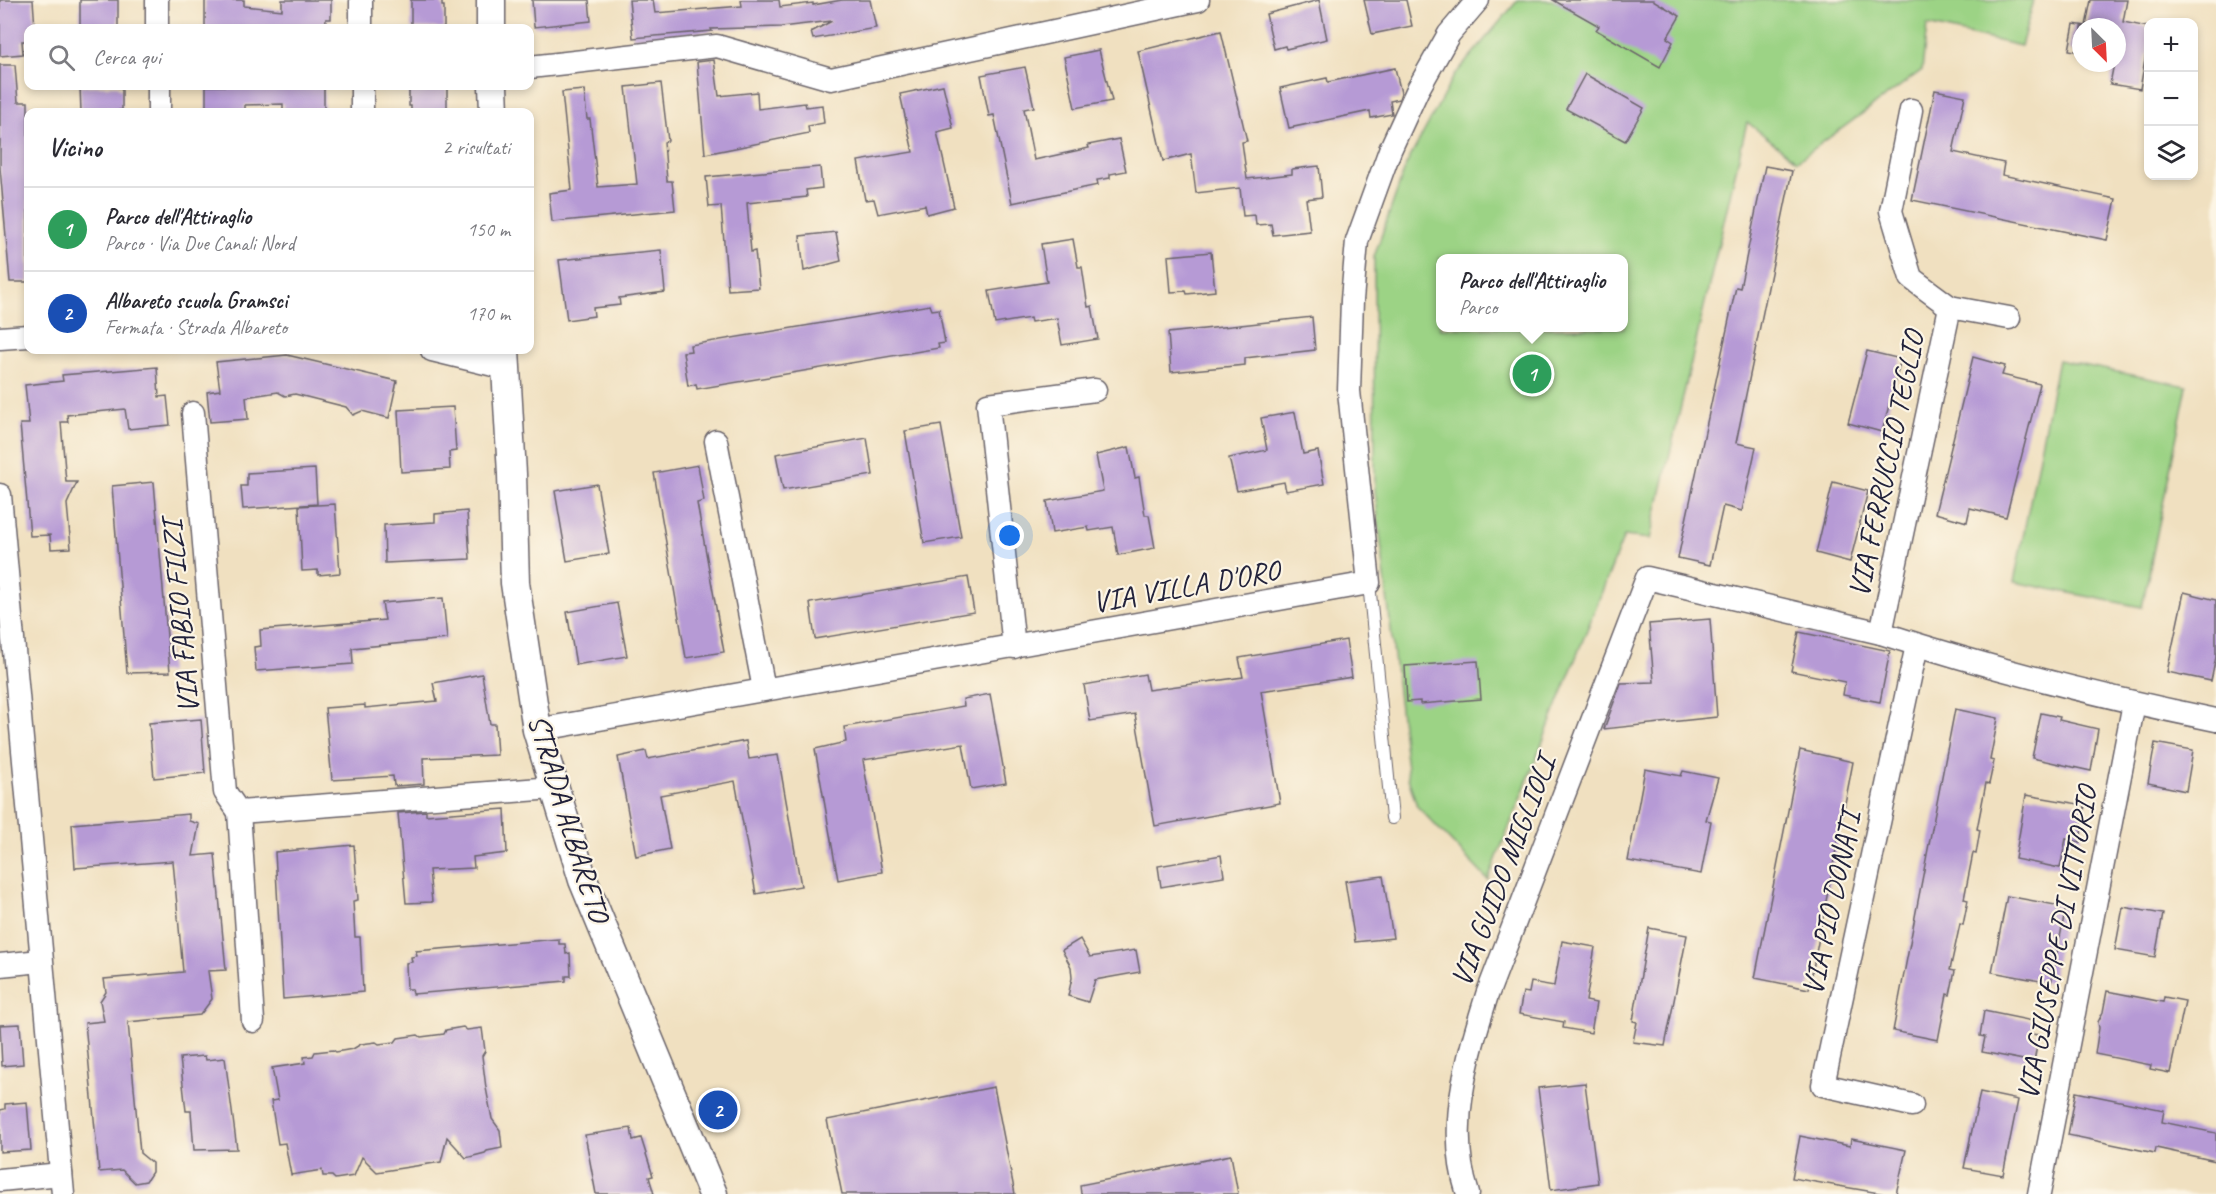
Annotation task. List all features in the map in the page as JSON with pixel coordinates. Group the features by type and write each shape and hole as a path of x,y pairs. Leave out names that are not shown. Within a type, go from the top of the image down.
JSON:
{"street":[{"path":"157,0 157,24"},
{"path":"361,0 361,24"},
{"path":"491,0 491,24"},
{"path":"534,67 717,46 831,79 1198,0"},
{"path":"1370,583 1349,391 1352,300 1357,241 1390,150 1418,89 1449,34 1478,0"},
{"path":"159,90 159,108"},
{"path":"362,90 362,108"},
{"path":"493,90 494,108"},
{"name":"VIA FERRUCCIO TEGLIO","path":"1911,110 1891,211 1911,278 1950,307 2009,318"},
{"name":"VIA FERRUCCIO TEGLIO","path":"1881,633 1950,307"},
{"path":"0,338 24,336"},
{"path":"464,354 505,359"},
{"name":"STRADA ALBARETO","path":"505,359 512,474 515,583 537,730 553,788 583,879 713,1194"},
{"path":"1014,647 988,404 1095,390"},
{"name":"VIA FABIO FILZI","path":"193,413 225,792 239,813 253,1021"},
{"path":"716,441 764,689"},
{"path":"0,495 11,736 41,961 62,1184 0,1180"},
{"name":"VIA GUIDO MIGLIOLI","path":"1468,1194 1461,1161 1459,1126 1460,1097 1467,1059 1487,995 1647,578 1881,633"},
{"name":"VIA VILLA D'ORO","path":"537,730 1370,583"},
{"path":"1881,633 1917,645 2134,703 2216,720"},
{"name":"VIA PIO DONATI","path":"1912,1105 1823,1085 1917,645"},
{"name":"VIA GIUSEPPE DI VITTORIO","path":"2039,1194 2134,703"},
{"path":"239,813 553,788"},
{"path":"0,965 41,961"}],"lane":[{"path":"1370,583 1392,818"}],"green space":[{"path":"1518,0 2034,0 2021,46 1927,25 1922,70 1797,161 1747,122 1650,539 1624,536 1488,880 1417,806 1408,778 1375,491 1374,257 1406,165 1454,76"},
{"path":"2058,360 2187,386 2142,607 2014,582"}],"building":[{"path":"0,0 33,0 35,24 24,24 23,54 0,56"},
{"path":"80,0 118,0 118,24 80,24"},
{"path":"205,0 244,0 244,6 282,10 282,0 331,0 331,19 326,19 325,24 205,24"},
{"path":"411,0 442,0 444,24 411,24"},
{"path":"532,0 589,0 591,21 534,27"},
{"path":"629,0 653,0 655,13 742,6 741,0 779,0 780,7 842,0 870,0 876,28 813,39 811,32 832,21 781,27 711,29 712,31 633,38"},
{"path":"1319,0 1327,39 1286,49 1285,46 1274,49 1266,14"},
{"path":"1364,0 1406,0 1412,26 1372,34"},
{"path":"1553,0 1653,0 1680,16 1667,38 1673,42 1660,67 1596,30 1599,26"},
{"path":"2091,0 2127,0 2124,18 2088,18"},
{"path":"2126,23 2144,26 2144,66 2140,89 2110,84 2112,72 2126,72"},
{"path":"1221,31 1247,141 1242,142 1247,179 1292,174 1292,169 1319,166 1322,197 1306,199 1310,231 1273,235 1271,224 1256,225 1255,215 1243,216 1240,188 1196,193 1191,154 1163,161 1138,51"},
{"path":"2072,34 2072,50 2069,50"},
{"path":"1099,50 1112,101 1075,108 1064,57"},
{"path":"714,60 719,96 757,92 758,109 805,103 806,107 822,105 824,123 808,126 809,133 705,154 697,62"},
{"path":"0,65 15,65 18,102 28,102 28,108 24,108 24,282 10,282 0,168"},
{"path":"1025,67 1034,107 1024,109 1034,160 1119,139 1126,171 1110,174 1110,178 1097,180 1098,185 1012,203 994,115 989,116 981,75"},
{"path":"1395,68 1401,93 1399,99 1390,101 1392,114 1371,118 1370,111 1289,128 1280,88 1327,78 1328,82"},
{"path":"1585,74 1644,108 1625,141 1566,109"},
{"path":"661,83 668,141 664,142 667,181 672,181 675,210 552,222 549,193 572,190 562,92 584,90 598,187 637,184 626,87"},
{"path":"943,85 953,128 937,132 954,207 927,214 925,205 878,214 874,199 865,200 858,161 913,152 900,94"},
{"path":"80,90 122,90 122,108 81,108"},
{"path":"206,90 324,90 324,108 283,108 283,104 245,105 245,108 206,108"},
{"path":"409,90 447,90 447,108 411,108"},
{"path":"1935,90 1965,96 1953,152 2004,163 2002,175 2116,199 2107,240 1912,200"},
{"path":"1765,166 1792,171 1736,443 1756,447 1742,511 1723,506 1710,565 1678,558 1736,287 1740,288"},
{"path":"820,167 822,188 806,190 807,197 747,203 751,252 755,251 759,288 728,290 721,206 709,207 706,177"},
{"path":"836,232 841,261 804,271 800,236"},
{"path":"1073,239 1078,267 1082,267 1088,307 1092,306 1098,339 1062,345 1057,318 1031,322 1030,318 995,324 989,291 1047,282 1041,244"},
{"path":"661,250 665,292 619,298 620,305 593,308 594,316 567,320 559,260"},
{"path":"1211,252 1215,291 1187,294 1186,291 1171,292 1168,256"},
{"path":"930,305 932,310 939,309 945,343 938,344 939,348 697,389 696,384 688,386 683,352 691,351 690,345"},
{"path":"1312,317 1315,350 1245,358 1245,365 1171,372 1168,333"},
{"path":"1867,351 1901,359 1882,432 1848,423"},
{"path":"287,355 397,381 389,418 362,411 353,415 346,407 295,394 285,396 278,392 246,397 248,419 210,422 207,392 220,390 216,362"},
{"path":"1973,357 2005,366 2002,375 2040,384 2006,517 1970,508 1967,522 1935,513"},
{"path":"157,367 159,397 167,396 170,425 128,429 125,409 67,415 68,422 61,422 66,482 77,482 67,504 71,548 51,549 50,535 30,536 20,424 29,424 25,385 63,381 62,375"},
{"path":"453,407 456,451 449,452 450,469 401,472 398,410"},
{"path":"1295,412 1303,454 1318,451 1324,484 1286,491 1284,482 1237,491 1229,458 1267,450 1261,418"},
{"path":"941,425 961,537 924,543 905,431"},
{"path":"867,438 873,475 783,490 776,454"},
{"path":"1129,447 1135,478 1139,477 1145,515 1149,515 1155,548 1118,555 1113,527 1089,531 1088,527 1052,533 1047,501 1103,491 1096,455"},
{"path":"698,465 704,501 697,503 724,652 686,658 654,473"},
{"path":"315,469 317,504 243,509 241,486 247,486 247,473"},
{"path":"154,482 170,672 127,673 112,486"},
{"path":"1833,482 1868,491 1850,562 1816,553"},
{"path":"597,484 609,554 567,561 555,491"},
{"path":"335,504 340,573 318,575 318,570 302,571 299,506"},
{"path":"467,511 470,559 385,563 384,525 435,522 435,514"},
{"path":"968,577 974,612 815,639 810,603"},
{"path":"2184,592 2216,600 2216,657 2211,681 2167,672"},
{"path":"443,598 447,639 352,648 353,664 256,671 254,647 261,646 260,630 385,620 382,603"},
{"path":"617,603 627,656 576,665 567,612"},
{"path":"1710,619 1717,717 1604,729 1621,683 1654,682 1649,624"},
{"path":"1799,632 1890,651 1880,702 1843,695 1845,682 1791,671"},
{"path":"1346,640 1352,677 1261,691 1280,803 1155,826 1135,714 1090,721 1084,685 1145,674 1148,690 1243,677 1239,658"},
{"path":"1478,661 1481,699 1420,704 1420,701 1407,702 1405,666"},
{"path":"482,674 490,724 495,724 497,755 423,758 424,784 396,786 393,776 332,780 325,708 365,705 365,708 437,701 433,683"},
{"path":"990,694 1006,783 971,789 963,744 863,760 882,872 838,880 815,749 846,742 844,727 964,706 963,699"},
{"path":"1955,709 1998,718 1990,760 1994,761 1989,784 1986,783 1977,829 1980,830 1976,854 1973,853 1964,899 1968,900 1950,970 1955,971 1950,995 1947,994 1938,1040 1893,1031"},
{"path":"2041,713 2060,717 2059,720 2098,729 2091,771 2032,758"},
{"path":"201,719 205,773 154,778 149,723"},
{"path":"746,741 749,759 778,755 801,886 756,894 735,781 660,795 670,849 636,856 618,757 646,751 648,759"},
{"path":"2155,743 2193,750 2186,791 2148,783"},
{"path":"1800,750 1853,762 1809,989 1755,978"},
{"path":"1645,769 1681,776 1683,771 1718,778 1706,820 1711,821 1701,874 1628,861"},
{"path":"2026,795 2085,805 2080,842 2066,839 2060,868 2015,859"},
{"path":"505,809 507,853 473,857 474,868 429,870 432,902 406,903 398,813 426,811 426,815"},
{"path":"189,814 189,821 199,824 193,856 215,854 226,970 208,971 212,999 200,1015 128,1022 140,1153 152,1163 152,1172 146,1181 135,1183 122,1170 99,1172 85,1023 104,1021 100,1001 106,992 104,979 183,972 173,861 75,868 72,824"},
{"path":"354,845 358,900 353,901 355,937 360,937 363,992 283,999 275,852"},
{"path":"1221,855 1224,876 1161,887 1158,866"},
{"path":"1383,876 1393,938 1355,942 1345,881"},
{"path":"2007,896 2066,907 2051,983 1992,972"},
{"path":"2123,907 2163,914 2155,957 2115,950"},
{"path":"1649,928 1687,935 1665,1046 1633,1042 1637,1022 1633,1021"},
{"path":"559,939 559,944 565,944 566,954 570,953 571,976 566,976 566,981 413,994 412,989 407,989 406,963 412,962 411,957 417,956 416,951"},
{"path":"1080,939 1090,957 1136,950 1140,972 1095,980 1088,1002 1068,996 1072,978 1071,967 1062,950"},
{"path":"1562,941 1595,947 1586,1001 1596,1003 1591,1033 1563,1028 1564,1022 1519,1014 1523,992 1529,993 1531,982 1554,986"},
{"path":"2107,991 2163,1002 2164,997 2185,1001 2170,1073 2150,1069 2151,1065 2095,1054 2098,1022 2103,1012"},
{"path":"1984,1011 2033,1021 2031,1034 2039,1035 2034,1062 1982,1052 1985,1037 1980,1036"},
{"path":"20,1024 23,1064 2,1066 0,1025"},
{"path":"463,1027 467,1030 482,1028 485,1051 482,1056 486,1088 492,1119 500,1130 502,1148 466,1158 447,1137 441,1162 377,1172 362,1157 354,1176 335,1179 332,1176 323,1176 322,1170 291,1175 285,1143 278,1144 271,1101 278,1100 272,1068 305,1063 304,1057 313,1056 315,1052 333,1050 336,1052 353,1049 361,1044 376,1042 379,1044 395,1042 398,1038 444,1034 446,1030"},
{"path":"205,1056 206,1060 225,1058 237,1149 194,1150 191,1111 186,1111 180,1058"},
{"path":"1585,1083 1598,1183 1551,1190 1538,1088"},
{"path":"994,1087 1015,1194 842,1194 827,1120"},
{"path":"1980,1092 2018,1100 2003,1175 1964,1168"},
{"path":"2076,1092 2164,1110 2162,1122 2216,1133 2216,1161 2156,1148 2155,1153 2068,1135"},
{"path":"27,1102 31,1150 0,1152 0,1110 5,1109 5,1104"},
{"path":"631,1128 633,1140 641,1138 653,1176 649,1177 654,1194 596,1194 585,1135"},
{"path":"1800,1136 1850,1146 1851,1139 1906,1150 1896,1194 1792,1178"},
{"path":"1231,1155 1238,1194 1081,1194 1080,1185"}],"place":[{"name":"Parco dell'Attiraglio","path":"1532,374"},
{"name":"Albareto scuola Gramsci","path":"718,1110"}]}
